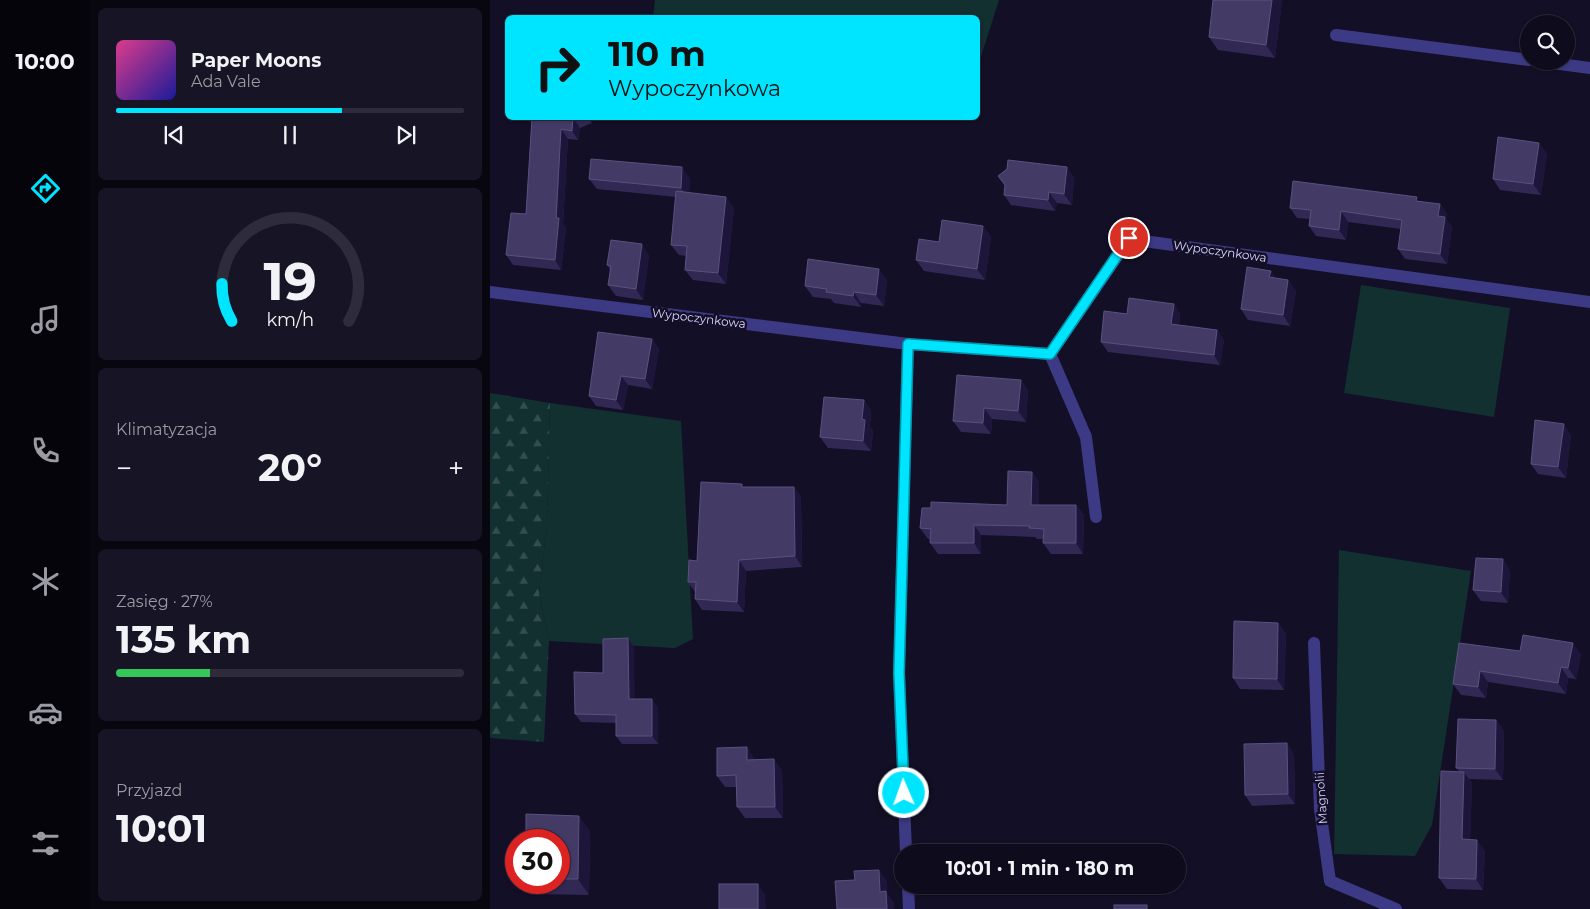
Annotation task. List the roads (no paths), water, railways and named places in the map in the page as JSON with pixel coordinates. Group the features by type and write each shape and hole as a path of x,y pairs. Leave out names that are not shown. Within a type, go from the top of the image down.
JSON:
{"street":[{"path":"1336,35 1520,59"},
{"path":"1575,66 1590,68"},
{"name":"Wypoczynkowa","path":"490,292 908,344 1050,354 1129,238 1590,302"},
{"path":"906,844 899,673 908,344"},
{"path":"1050,354 1086,437 1096,517"},
{"name":"Magnolii","path":"1314,642 1320,810 1330,881 1396,909"},
{"path":"908,894 909,909"}]}
